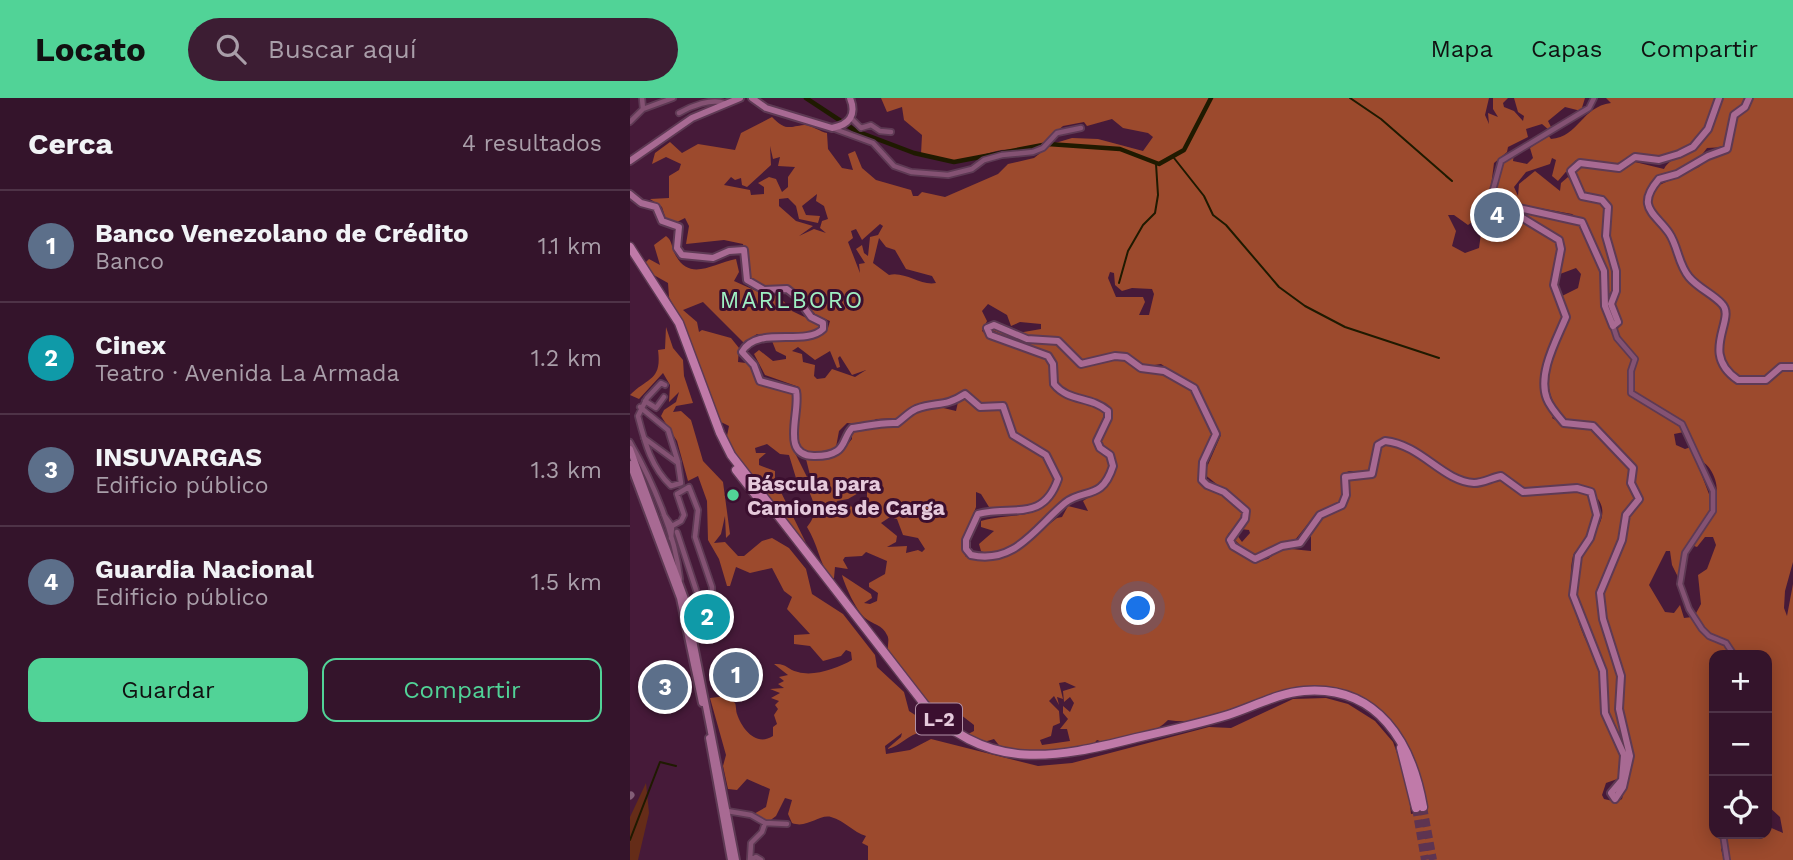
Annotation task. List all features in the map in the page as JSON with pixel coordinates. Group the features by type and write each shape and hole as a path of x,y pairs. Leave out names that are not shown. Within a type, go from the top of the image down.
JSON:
{"highway":[{"name":"L-2","path":"630,247 680,323 720,433 731,454 925,705 951,728 999,751 1028,756 1058,756 1209,720 1288,693 1331,692 1363,703 1391,726 1410,755 1420,807 1406,762 1392,733 1365,708 1330,696 1294,696 1210,724 1052,761 998,755 948,732 922,707 727,457 675,325 630,256"}],"main road":[{"path":"630,162 692,118 740,98"},
{"path":"752,98 766,108 835,128 849,120 853,111 850,98"},
{"path":"630,194 641,203 655,206 662,221 677,225 680,231 677,248 682,255 713,258 729,251 744,250 747,280 764,290 787,289 796,296 811,317 823,323 823,329 816,334 783,335 754,341 743,352 753,364 760,381 796,391 793,441 801,452 812,456 832,454 842,447 852,428 899,422 914,410 934,404 950,404 965,394 980,407 1003,406 1012,433 1032,449 1046,455 1058,479 1045,500 1027,511 978,514 965,544 971,555 992,556 1018,548 1068,501 1100,488 1113,466 1110,455 1100,448 1097,441 1108,418 1108,411 1093,401 1063,393 1054,384 1053,367 1048,356 990,335 987,328 994,325 1027,339 1058,341 1081,363 1090,364 1106,356 1126,357 1141,368 1164,370 1194,388 1216,434 1203,462 1202,480 1224,492 1246,510 1245,519 1230,540 1252,559 1261,558 1282,546 1302,542 1320,515 1344,503 1346,475 1372,474 1378,445 1385,441 1412,447 1455,478 1469,482 1503,477 1523,492 1577,488 1591,492 1598,511 1590,538 1578,556 1573,595 1603,671 1605,716 1624,755 1622,780 1612,793 1615,799 1623,787 1630,756 1619,709 1621,676 1602,615 1600,593 1622,540 1626,515 1639,497 1631,483 1631,463 1593,426 1563,423 1546,398 1546,380 1553,344 1566,315 1554,285 1560,242 1552,234 1514,214 1502,214 1494,226 1488,226 1487,217 1513,206 1582,222 1604,271 1605,306 1612,326 1618,322 1611,304 1616,291 1616,271 1606,236 1608,207 1602,200 1582,195 1571,173 1579,163 1615,168 1635,157 1668,158 1690,149 1706,131 1719,98"},
{"path":"1749,98 1745,107 1734,115 1726,150 1659,179 1649,194 1651,212 1670,235 1689,276 1725,307 1727,315 1721,328 1719,356 1730,374 1742,381 1763,380 1781,367 1793,368"},
{"path":"630,449 681,583 695,642 734,860"},
{"path":"630,464 670,565 684,613 734,860"}],"street":[{"path":"642,98 643,109"},
{"path":"630,120 643,109 673,98"},
{"path":"1498,211 1493,190 1501,161 1589,108 1594,99"},
{"path":"679,113 718,100 724,103"},
{"path":"849,120 861,128 871,125 880,131 891,132"},
{"path":"835,128 873,143 894,166 911,172 948,174 972,169 984,160 1002,155 1033,152 1043,148 1057,133 1080,128"},
{"path":"1612,326 1617,338 1635,359 1631,371 1631,393 1682,424 1713,491 1713,511 1685,553 1680,584 1689,610 1702,629 1709,636 1726,643 1731,650"},
{"path":"640,407 668,430 682,478 676,486 671,486 656,472 638,416 640,407 656,387 661,383 665,385"},
{"path":"645,401 656,408 664,397"},
{"path":"644,438 678,463"},
{"path":"630,442 650,480 671,538 681,583"},
{"path":"650,480 656,472"},
{"path":"672,526 684,516 677,494 688,487 698,510 695,537 712,587 712,601 700,602 677,532"},
{"path":"661,512 672,526 671,538"},
{"path":"727,811 751,815 765,823 788,824"},
{"path":"761,860 751,860 751,843 762,832 765,823"},
{"path":"1724,839 1727,860"}],"shaded area":[{"path":"881,98 1489,98 1485,115 1489,124 1488,113 1498,117 1493,109 1493,98 1508,98 1503,103 1504,107 1514,111 1523,121 1524,116 1518,112 1514,98 1585,98 1581,111 1565,107 1548,121 1551,127 1549,130 1542,124 1526,129 1528,137 1508,147 1507,152 1494,163 1488,210 1468,225 1454,215 1448,215 1456,231 1452,246 1465,253 1479,248 1483,219 1485,227 1490,229 1504,216 1523,218 1513,213 1500,213 1506,209 1578,222 1603,274 1602,306 1614,336 1626,350 1617,334 1620,319 1613,305 1617,277 1615,264 1609,234 1610,203 1604,198 1583,194 1572,172 1580,165 1617,171 1635,162 1664,169 1671,161 1701,142 1696,139 1691,146 1664,157 1636,155 1617,165 1576,160 1558,181 1552,176 1556,160 1552,158 1550,164 1526,172 1514,187 1518,196 1519,184 1535,171 1560,191 1561,183 1568,177 1582,197 1605,203 1605,238 1613,255 1615,270 1610,306 1615,322 1606,305 1607,278 1601,256 1584,222 1572,214 1501,201 1494,189 1502,163 1514,154 1513,161 1527,164 1533,158 1530,148 1548,135 1551,139 1568,133 1593,110 1611,103 1606,98 1716,98 1704,130 1706,134 1722,98 1748,98 1731,115 1725,147 1707,148 1697,161 1655,180 1646,200 1655,220 1650,200 1655,187 1699,167 1710,157 1727,152 1734,117 1745,109 1750,98 1793,98 1793,562 1785,591 1784,608 1787,616 1793,584 1793,860 1730,860 1724,846 1721,849 1724,860 868,860 868,846 862,843 866,836 836,819 826,817 803,824 792,823 788,814 792,800 785,798 776,816 768,822 752,815 766,807 770,789 747,779 737,790 728,789 723,766 726,755 710,698 727,696 735,703 739,720 750,735 767,739 773,736 773,727 777,724 774,715 778,709 775,705 779,701 771,698 780,693 770,689 784,688 778,684 784,681 779,677 788,675 774,664 782,664 794,671 818,673 852,660 851,652 846,650 841,656 823,661 810,646 794,644 794,635 810,634 787,609 792,597 784,591 772,568 750,573 736,567 730,586 727,586 719,559 708,540 707,501 698,476 688,481 677,441 661,416 664,410 676,402 679,392 669,402 670,385 663,373 639,399 630,395 656,373 658,350 665,349 666,327 673,348 683,360 684,376 693,403 676,406 673,412 681,411 691,420 703,461 723,482 730,534 726,538 725,516 721,534 714,543 725,542 738,556 744,556 762,541 772,538 789,548 806,569 812,594 843,614 875,655 877,667 904,692 909,711 923,720 922,732 887,749 902,733 885,746 886,754 910,750 931,739 1038,766 1072,763 1209,727 1231,728 1293,699 1326,698 1348,704 1375,721 1393,742 1407,781 1411,814 1426,811 1416,762 1397,728 1360,697 1333,687 1306,688 1279,694 1225,714 1197,720 1168,720 1154,730 1134,738 1114,742 1097,740 1091,747 1039,754 1002,749 994,739 984,742 970,737 968,734 974,731 974,725 952,708 937,710 931,707 888,651 885,632 865,618 848,591 842,575 871,594 872,598 864,603 877,601 878,593 869,587 869,583 885,574 887,561 866,552 862,556 845,557 843,560 848,569 835,567 834,578 830,578 807,527 814,510 806,483 799,488 789,455 780,454 767,444 755,448 756,453 766,453 759,459 759,465 775,471 775,480 806,543 758,487 726,441 729,426 719,421 685,329 669,297 668,283 652,274 645,263 649,259 660,265 654,245 666,236 676,256 688,268 703,269 736,259 739,272 734,281 763,294 779,296 792,311 819,324 818,331 812,334 765,337 757,334 744,343 703,302 683,310 697,322 699,332 702,330 731,338 739,348 738,362 753,364 759,381 793,391 791,445 807,477 810,475 806,459 839,455 852,439 852,430 899,425 911,414 935,406 956,411 958,402 966,396 979,408 1000,407 1012,438 1047,458 1056,479 1045,498 1020,508 989,507 981,494 976,492 976,507 961,547 966,557 983,557 1016,549 1062,517 1068,506 1088,511 1083,501 1104,487 1115,467 1111,455 1100,441 1101,433 1110,421 1108,409 1093,400 1061,390 1053,367 1051,379 1054,388 1106,412 1093,443 1107,455 1110,469 1099,485 1067,500 1017,547 989,555 981,551 979,544 994,531 981,527 981,521 1039,509 1048,503 1060,477 1048,455 1016,435 1005,404 982,406 967,392 961,392 951,401 914,408 899,418 876,419 866,425 847,423 839,431 836,447 827,452 813,453 804,449 800,446 797,431 799,387 765,375 754,354 759,350 773,361 786,359 786,356 776,351 772,341 786,337 815,336 828,328 830,321 816,315 795,291 785,286 765,287 749,277 743,244 724,240 686,244 689,226 685,218 677,222 666,220 662,207 650,199 669,198 669,176 679,170 681,164 666,157 652,164 655,153 670,142 682,153 698,144 735,150 741,133 772,117 784,126 806,125 827,133 828,149 842,168 853,170 848,154 855,151 862,168 876,180 911,190 913,196 922,192 945,197 998,174 1008,164 1034,158 1052,144 1072,138 1098,139 1143,151 1153,137 1148,133 1123,128 1112,119 1087,126 1084,122 1063,126 1035,150 1005,150 962,160 943,161 921,154 922,135 904,120 902,107 887,112","holes":["770,146 773,159 780,157 778,166 795,167 788,177 788,187 782,192 776,179 769,177 758,183 764,187 764,194 751,195 750,190 724,185 731,177 735,180 741,178 742,185 747,187 771,165","817,194 816,201 824,206 828,219 822,221 820,228 826,233 814,229 799,236 813,226 796,221 779,206 779,199 788,198 796,206 799,219 818,223 820,216 806,215 802,206","1534,222 1563,239 1560,274 1576,268 1581,274 1578,288 1560,297 1568,316 1550,368 1550,392 1564,419 1589,422 1593,427 1566,426 1552,418 1555,414 1546,402 1543,385 1553,337 1564,314 1553,284 1558,245 1534,226","880,224 883,226 878,235 870,237 868,256 862,245 856,249 865,263 859,264 860,273 848,242 853,238 851,231 856,229 862,240","879,238 886,247 895,250 906,269 932,276 936,283 889,275 873,263","1110,272 1114,273 1115,285 1122,291 1132,288 1152,289 1154,294 1149,315 1139,315 1145,302 1143,297 1116,297 1108,278","988,304 1007,315 1011,326 1020,322 1041,324 1041,329 1018,333 1033,338 1059,337 1082,361 1119,353 1148,366 1161,364 1194,386 1221,435 1204,474 1248,509 1241,529 1249,530 1250,533 1242,542 1237,535 1234,539 1250,555 1261,555 1295,540 1315,515 1340,503 1343,496 1343,474 1349,471 1370,471 1375,445 1381,439 1406,443 1458,477 1470,480 1491,476 1493,479 1481,485 1469,484 1455,479 1411,452 1382,443 1374,476 1346,477 1348,499 1345,506 1315,522 1311,531 1311,551 1282,548 1268,559 1253,563 1226,542 1228,534 1242,521 1243,510 1224,493 1205,489 1200,484 1198,467 1214,435 1193,390 1162,373 1140,371 1123,359 1106,358 1091,366 1081,367 1057,343 1031,342 999,329 990,329 1030,348 1030,352 992,339 982,331 987,321 982,311","1725,319 1721,352 1726,366 1738,378 1763,378 1775,371 1767,381 1737,381 1721,361 1717,335","798,347 815,360 830,351 837,368 840,367 840,356 852,375 866,370 855,377 832,369 825,378 817,379 814,376 815,365 803,362 802,354 792,351","1680,422 1700,458 1710,469 1717,490 1716,500 1694,546 1697,547 1705,537 1713,537 1716,545 1707,569 1698,575 1701,604 1695,615 1705,633 1692,617 1684,618 1680,605 1674,613 1665,612 1649,585 1666,551 1670,551 1672,565 1678,577 1684,551 1709,514 1712,502 1691,447 1685,449 1676,445 1674,434 1684,432","1624,456 1635,464 1634,481 1641,495 1625,524 1624,513 1636,497 1628,483 1631,467","867,488 867,503 856,511 849,504 843,511 848,515 835,517 831,514 837,501 848,499","1598,499 1602,515 1580,558 1576,595 1578,606 1597,646 1601,665 1581,628 1571,583 1573,556 1584,544 1593,524 1592,503","890,517 897,519 903,535 918,538 925,549 922,552 918,550 906,553 907,546 887,547 896,542 897,536 881,523","1065,682 1076,687 1063,691 1064,702 1070,697 1074,703 1070,712 1063,706 1063,713 1068,719 1060,729 1067,729 1070,741 1042,745 1040,740 1051,736 1053,726 1060,723 1059,711 1049,701 1054,696 1059,705 1057,697 1063,699 1059,683","1625,754 1631,765 1622,799 1617,802 1604,799 1602,795 1606,783 1620,778"]},
{"path":"646,783 649,813 638,860 630,860 630,817"}],"waterway":[{"path":"806,98 856,131 914,153 954,162 1048,144 1120,149 1159,164 1184,150 1211,98"},
{"path":"1350,98 1381,119 1452,181 1446,176"},
{"path":"1174,158 1204,196 1213,215 1226,225 1279,287 1305,306 1345,327 1439,358"},
{"path":"1119,283 1128,251 1143,225 1155,213 1158,195 1156,164"},
{"path":"630,840 660,762 676,766"}],"tunnel":[{"path":"1423,807 1433,860"},
{"path":"1416,808 1425,860"}],"place":[{"name":"Guardia Nacional","path":"1497,215"},
{"name":"Báscula para Camiones de Carga","path":"733,495"},
{"name":"Cinex","path":"707,617"},
{"name":"Banco Venezolano de Crédito","path":"736,675"},
{"name":"INSUVARGAS","path":"665,687"}],"district":[{"name":"MARLBORO","path":"792,300"}]}
